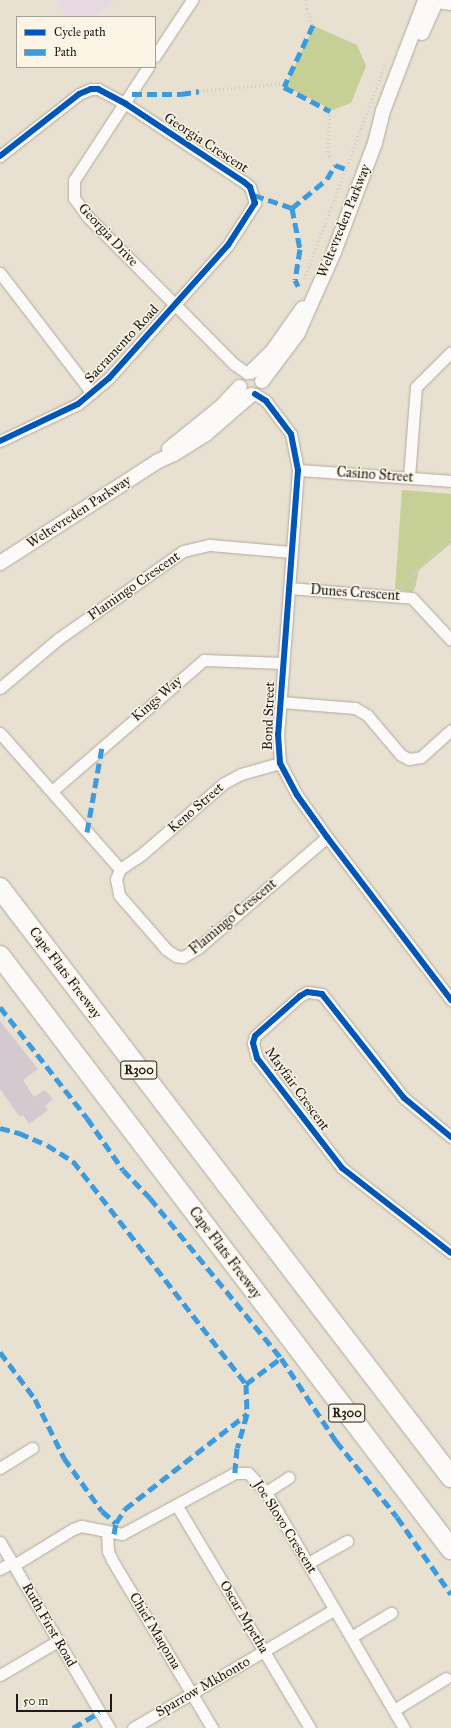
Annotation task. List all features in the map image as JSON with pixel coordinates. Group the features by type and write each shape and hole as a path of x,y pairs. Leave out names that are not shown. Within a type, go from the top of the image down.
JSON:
{"highway":[{"name":"Cape Flats Freeway","path":"0,888 451,1477"},
{"name":"Cape Flats Freeway","path":"0,956 451,1549"}],"street":[{"path":"156,54 192,0"},
{"name":"Weltevreden Parkway","path":"0,563 158,461 174,454 206,434 253,386 298,333 334,252 375,144 441,2"},
{"name":"Georgia Drive","path":"147,68 126,104 74,180 74,198 87,216 234,364 253,386"},
{"path":"0,156 84,91 98,89 126,104"},
{"name":"Georgia Crescent","path":"126,104 236,176 250,188 254,195 252,211 235,236 175,305"},
{"path":"0,273 92,393"},
{"name":"Sacramento Road","path":"0,441 59,414 92,393 124,363 175,305"},
{"path":"409,477 416,387 451,352"},
{"name":"Bond Street","path":"253,386 291,434 298,470 278,734 280,763 297,795 327,837 451,1000"},
{"name":"Casino Street","path":"298,470 451,481"},
{"name":"Flamingo Crescent","path":"0,688 58,639 183,551 210,545 291,552"},
{"name":"Dunes Crescent","path":"289,588 412,598 451,640"},
{"name":"Kings Way","path":"52,791 204,660 283,664"},
{"path":"281,702 355,708 367,715 401,755 408,759 421,757 451,730"},
{"path":"0,733 120,869"},
{"name":"Keno Street","path":"120,869 142,854 224,783 242,774 280,763"},
{"name":"Flamingo Crescent","path":"120,869 116,879 119,895 167,950 183,957 198,948 327,837"},
{"name":"Mayfair Crescent","path":"451,1137 404,1098 329,999 322,994 307,992 300,996 255,1036 253,1043 257,1058 342,1168 451,1253"},
{"path":"0,1468 32,1448"},
{"name":"Joe Slovo Crescent","path":"0,1569 13,1564 73,1529 81,1526 122,1534 132,1531 227,1476 242,1471 255,1478 266,1492 404,1728"},
{"path":"266,1492 289,1477"},
{"name":"Oscar Mpetha","path":"177,1506 310,1728"},
{"name":"Chief Maqoma","path":"107,1532 108,1551 112,1560 212,1728"},
{"path":"308,1563 347,1541"},
{"name":"Ruth First Road","path":"0,1542 109,1728"},
{"name":"Sparrow Mkhonto","path":"133,1728 335,1609"},
{"path":"351,1637 391,1613"},
{"path":"0,1675 58,1641"},
{"path":"394,1710 446,1678"}],"path":[{"path":"306,0 307,9 313,25"},
{"path":"304,279 387,60"},
{"path":"199,90 286,83"},
{"path":"330,111 328,152 331,158"},
{"path":"400,596 401,587 416,569 451,537"},
{"path":"412,598 416,569"}],"shaded area":[{"path":"54,0 116,0 95,16 67,16"}],"green space":[{"path":"314,26 357,45 366,66 351,103 332,110 285,86"},
{"path":"402,490 451,494 451,543 419,570 415,588 412,592 395,589"}],"building":[{"path":"0,1021 38,1069 23,1080 34,1097 45,1090 53,1099 45,1106 48,1110 29,1124 23,1115 20,1117 0,1089"}],"marked path":[{"path":"313,25 284,87 330,111"},
{"path":"132,94 181,94 199,91"},
{"path":"254,195 292,208 327,179 335,165 346,169"},
{"path":"292,208 300,249 295,280 298,286"},
{"path":"87,832 102,747"},
{"path":"0,1007 87,1118 123,1170 150,1198 281,1358"},
{"path":"0,1128 19,1133 47,1145 73,1161 246,1384 247,1414 237,1448 235,1473"},
{"path":"0,1352 35,1399 64,1458 102,1511 116,1523"},
{"path":"246,1384 281,1358 336,1441 397,1517 451,1594"},
{"path":"114,1534 116,1523 125,1509 247,1414"},
{"path":"73,1728 100,1712"}],"cycle path":[{"path":"0,156 79,94 91,89 98,89 126,104 244,182 250,187 255,203 228,245 109,378 78,404 0,441"},
{"path":"255,394 266,401 291,434 298,470 278,734 280,763 297,795 327,837 451,1000"},
{"path":"451,1137 404,1098 322,994 307,992 300,996 255,1036 253,1043 257,1058 342,1168 451,1253"}]}
